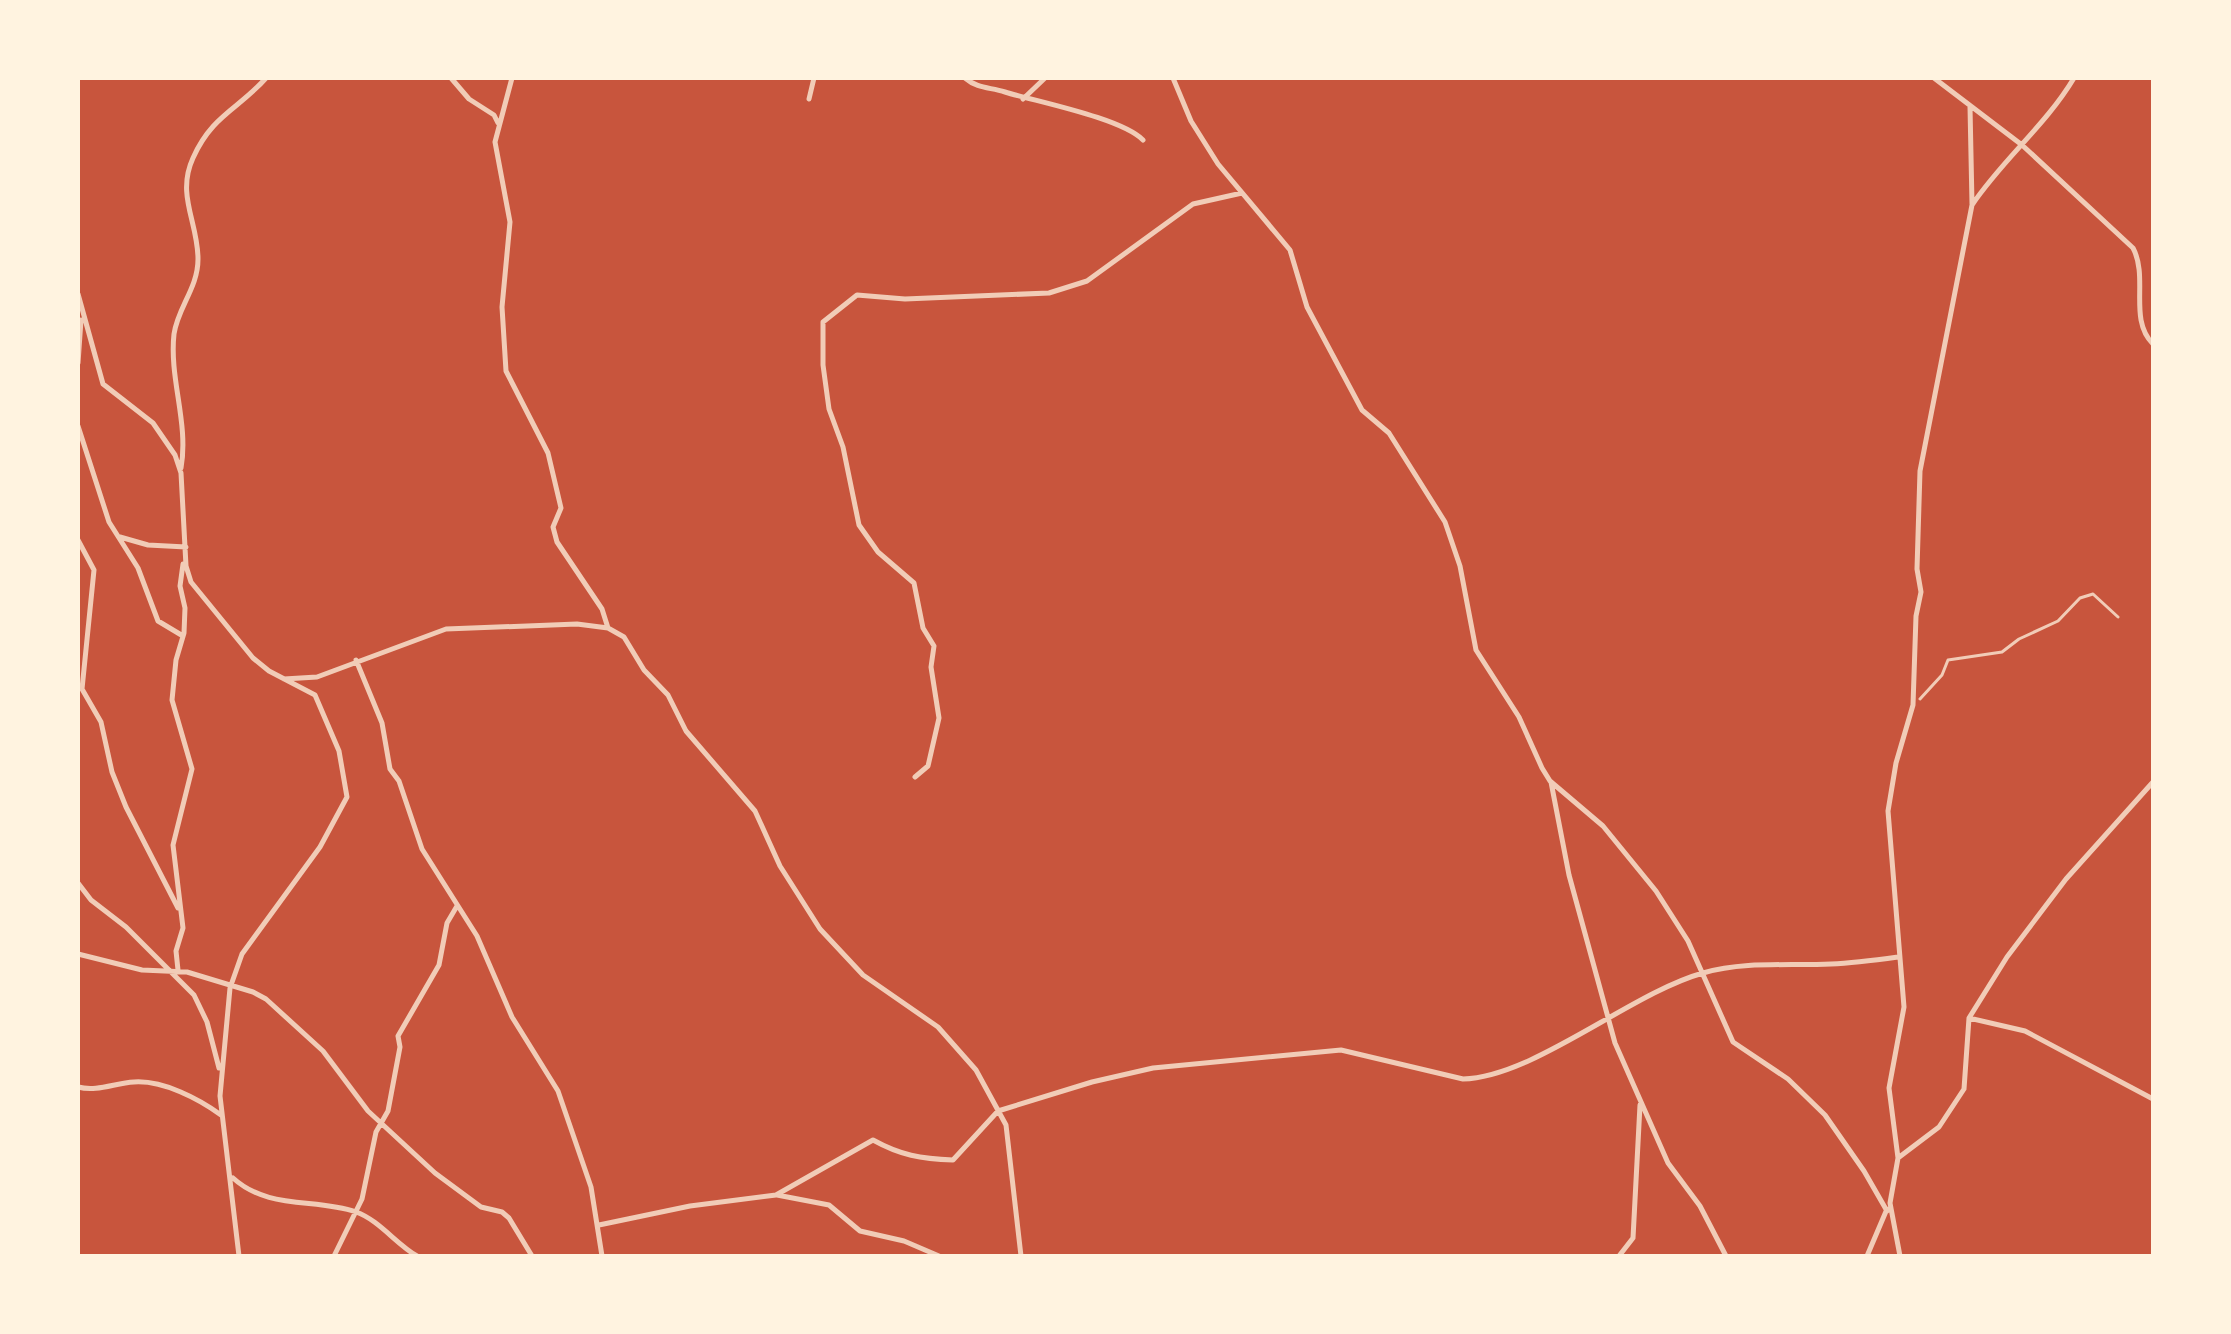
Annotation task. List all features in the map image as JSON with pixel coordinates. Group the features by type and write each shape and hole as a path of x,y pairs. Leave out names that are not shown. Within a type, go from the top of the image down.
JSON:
{"street":[{"path":"178,970 176,951 183,928 173,845 192,762 174,711 171,689 183,636 185,608 180,576 186,547 181,473 185,442 175,373 175,331 197,282 198,257 185,200 185,178 194,155 217,121 266,78"},
{"path":"451,78 469,99 494,115 499,125"},
{"path":"512,78 495,142 510,222 502,307 506,371 548,453 561,508 553,527 557,542 595,597 608,628"},
{"path":"809,99 814,78"},
{"path":"965,78 986,90 1085,113 1134,131 1143,140"},
{"path":"1023,99 1045,78"},
{"path":"1173,78 1196,131 1290,250 1307,307 1362,410 1389,433 1445,522 1460,566 1476,650 1519,717 1550,781 1574,896 1615,1043 1668,1163 1700,1206 1726,1256"},
{"path":"1934,78 2022,145 2136,252 2141,327 2153,344"},
{"path":"1972,205 2074,78"},
{"path":"1867,1256 1890,1203 1898,1158 1889,1088 1904,1007 1888,811 1914,693 1916,616 1921,592 1917,569 1920,471 1972,205 1970,106"},
{"path":"915,777 928,766 939,718 931,667 934,646 923,628 914,583 878,552 859,525 843,447 829,409 823,365 823,322 857,295 905,299 1038,295 1079,285 1193,204 1243,193"},
{"path":"78,294 103,384 137,408 165,436 181,473"},
{"path":"78,363 82,312"},
{"path":"78,426 104,508 138,568 158,621 183,636"},
{"path":"118,537 148,545 186,547"},
{"path":"78,540 92,561 95,583 82,689 101,722 112,772 126,807 182,916"},
{"path":"185,555 187,574 253,658 284,679 306,689 319,701 345,775 347,797 337,822 242,954 230,988 221,1074 222,1116 239,1256"},
{"path":"1920,699 1942,675 1948,660 2002,652 2019,639 2058,621 2080,598 2093,594 2118,617"},
{"path":"284,679 317,677 446,629 577,624 608,628 624,637 644,670 668,695 686,731 755,811 780,866 820,929 863,975 950,1038 976,1070 998,1111 1010,1144 1021,1256"},
{"path":"356,660 382,723 386,757 399,781 418,840 485,952 512,1017 558,1091 591,1187 602,1256"},
{"path":"1550,781 1603,826 1640,868 1688,941 1733,1042 1788,1079 1825,1115 1887,1211"},
{"path":"1898,1158 1939,1127 1964,1089 1969,1018 2035,919 2153,782"},
{"path":"78,883 91,900 126,927 169,969 201,1006 221,1074"},
{"path":"334,1256 362,1199 380,1122 388,1111 400,1047 398,1036 439,965 447,923 457,906"},
{"path":"78,954 142,970 178,970 230,988 253,992 280,1010 323,1051 362,1105 435,1173 481,1207 502,1212 509,1218 532,1256"},
{"path":"776,1195 873,1140 897,1153 920,1159 953,1160 998,1111 1092,1082 1153,1068 1324,1049 1370,1054 1463,1079 1479,1078 1526,1060 1703,973 1767,963 1829,964 1898,957"},
{"path":"1969,1018 2025,1031 2153,1099"},
{"path":"78,1087 88,1090 138,1081 190,1096 222,1116"},
{"path":"1619,1256 1633,1238 1640,1104"},
{"path":"231,1177 245,1189 276,1202 310,1202 355,1212 417,1256"},
{"path":"599,1225 702,1204 776,1195 829,1205 860,1231 904,1241 939,1256"},
{"path":"1890,1203 1900,1256"}]}
